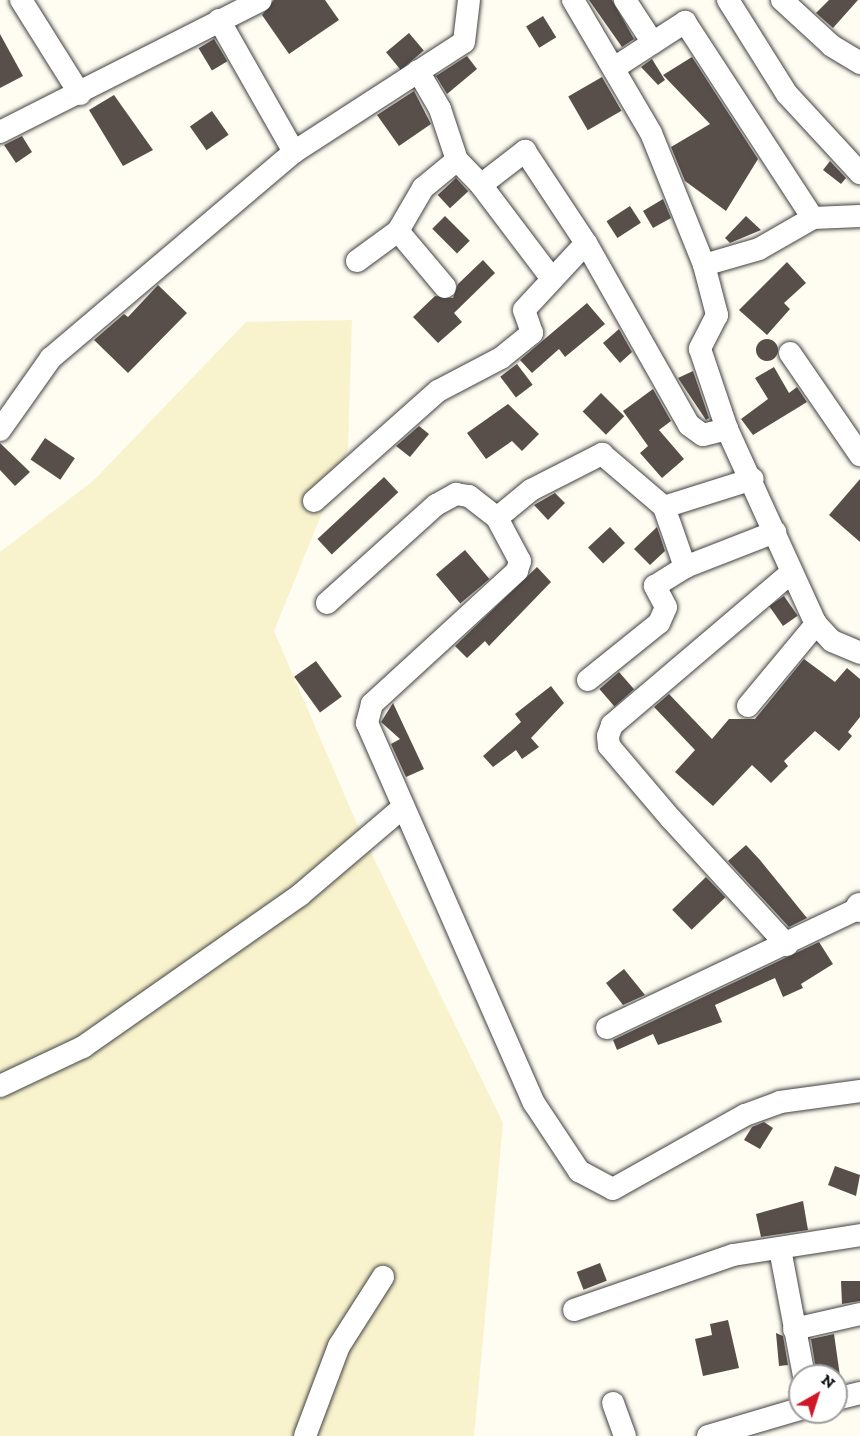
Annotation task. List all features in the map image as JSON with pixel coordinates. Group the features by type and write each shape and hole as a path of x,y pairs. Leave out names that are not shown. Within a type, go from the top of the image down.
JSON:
{"street":[{"path":"21,0 80,94"},
{"path":"0,430 51,358 294,152 464,42 469,0"},
{"path":"573,0 651,133 704,265 717,315 700,349 727,429 753,479 816,624 832,641 860,653"},
{"path":"625,0 653,43"},
{"path":"728,0 787,94 860,173"},
{"path":"782,0 832,46 860,63"},
{"path":"0,132 80,94 251,2"},
{"path":"219,20 294,152"},
{"path":"614,68 685,22 813,218"},
{"path":"418,71 440,109 457,160 481,185 552,279"},
{"path":"481,185 525,151 586,243 689,425 703,435 727,429"},
{"path":"357,261 398,231 423,188 457,160"},
{"path":"704,265 759,249 813,218 860,216"},
{"path":"398,231 445,287"},
{"path":"314,501 438,392 501,358 532,333 524,309 586,243"},
{"path":"790,353 860,455"},
{"path":"497,518 531,490 602,454 664,507 685,567"},
{"path":"664,507 753,479"},
{"path":"327,603 436,505 456,494 469,496 497,518 520,561 517,571 367,712 401,809 534,1103 579,1171 613,1189 746,1115 780,1102 860,1090"},
{"path":"588,680 659,623 666,607 655,586 685,567 775,532"},
{"path":"787,945 671,819 609,746 608,736 612,725 792,572"},
{"path":"748,706 816,624"},
{"path":"0,1086 83,1047 300,895 401,809"},
{"path":"607,1028 787,945 860,908"},
{"path":"574,1310 734,1255 860,1235"},
{"path":"780,1249 801,1364"},
{"path":"305,1436 339,1346 383,1277"},
{"path":"794,1329 860,1314"},
{"path":"613,1403 625,1436"},
{"path":"708,1436 788,1413"}],"shaded area":[{"path":"352,320 348,449 274,631 357,824 503,1123 474,1436 0,1436 0,552 93,481 246,322"}],"building":[{"path":"274,0 325,0 339,20 289,54 262,15"},
{"path":"589,0 612,0 634,39 622,47"},
{"path":"829,0 858,0 833,28 816,13"},
{"path":"543,16 556,37 539,48 526,27"},
{"path":"409,33 424,51 401,70 386,52"},
{"path":"0,34 23,76 0,88"},
{"path":"214,39 227,61 212,71 199,48"},
{"path":"467,56 477,69 447,94 436,76"},
{"path":"692,57 758,159 726,211 685,181 671,147 710,124 663,75"},
{"path":"652,59 665,80 658,85 641,67"},
{"path":"602,77 622,111 588,130 568,96"},
{"path":"414,91 431,124 399,146 377,115"},
{"path":"114,95 153,150 123,166 89,110"},
{"path":"212,111 229,135 207,150 190,126"},
{"path":"22,136 32,152 16,163 4,145"},
{"path":"830,161 846,178 841,184 823,170"},
{"path":"456,178 468,191 450,208 438,195"},
{"path":"663,199 671,218 653,228 643,211"},
{"path":"630,206 641,223 617,238 607,221"},
{"path":"445,216 470,241 457,253 432,229"},
{"path":"746,216 761,230 730,243 725,238"},
{"path":"483,260 495,273 454,313 462,322 438,343 413,317 435,296 453,298 458,284"},
{"path":"787,262 806,283 784,303 790,309 767,335 739,310"},
{"path":"158,285 187,313 128,373 94,340 124,314 128,317"},
{"path":"587,303 605,324 565,357 559,349 532,373 520,360"},
{"path":"619,329 632,352 620,363 603,343"},
{"path":"767,339 775,342 778,350 775,358 767,361 759,358 756,350 759,342"},
{"path":"517,364 533,385 516,397 500,377"},
{"path":"774,367 789,393 797,387 807,402 753,435 741,419 768,399 755,378"},
{"path":"693,371 709,418 706,420 678,378"},
{"path":"653,389 671,421 659,430 684,459 662,478 640,453 648,446 623,411"},
{"path":"601,393 624,416 606,435 583,411"},
{"path":"508,404 539,434 522,451 512,441 486,459 467,433"},
{"path":"419,426 429,434 410,457 396,446"},
{"path":"45,438 75,458 60,480 30,460"},
{"path":"0,443 30,472 15,486 0,470"},
{"path":"384,477 398,492 332,554 317,539"},
{"path":"860,479 860,542 829,515"},
{"path":"555,493 565,503 548,520 534,505"},
{"path":"610,527 625,543 603,564 588,547"},
{"path":"657,527 665,551 650,565 634,549"},
{"path":"465,550 489,579 460,604 436,574"},
{"path":"537,567 551,582 489,646 485,641 467,658 455,646"},
{"path":"784,596 798,616 783,626 769,606"},
{"path":"804,659 835,682 847,668 860,679 860,717 848,732 852,736 839,751 815,731 784,761 788,766 771,783 752,765 713,806 675,772 695,750 654,707 669,694 712,739 729,719 755,719"},
{"path":"316,661 342,697 320,712 294,677"},
{"path":"619,672 634,689 614,706 599,689"},
{"path":"551,686 564,703 531,738 539,747 522,759 516,750 493,767 483,756 521,722 515,714"},
{"path":"393,703 424,769 406,777 391,744 400,739 381,722"},
{"path":"746,845 807,918 789,927 728,861"},
{"path":"706,877 725,897 692,930 672,910"},
{"path":"819,942 833,964 801,984 803,988 783,997 775,978 715,1005 722,1022 658,1045 653,1034 617,1050 613,1040"},
{"path":"624,969 645,995 623,1005 606,983"},
{"path":"764,1122 773,1128 760,1149 744,1140 752,1127"},
{"path":"835,1166 860,1175 856,1196 828,1185"},
{"path":"803,1201 808,1230 761,1237 756,1214"},
{"path":"600,1263 607,1281 583,1290 577,1272"},
{"path":"841,1281 860,1281 860,1301 842,1304"},
{"path":"728,1320 739,1368 703,1376 695,1339 712,1335 710,1324"},
{"path":"776,1333 783,1336 788,1365 779,1366"},
{"path":"834,1334 838,1364 815,1364 811,1339"}]}
